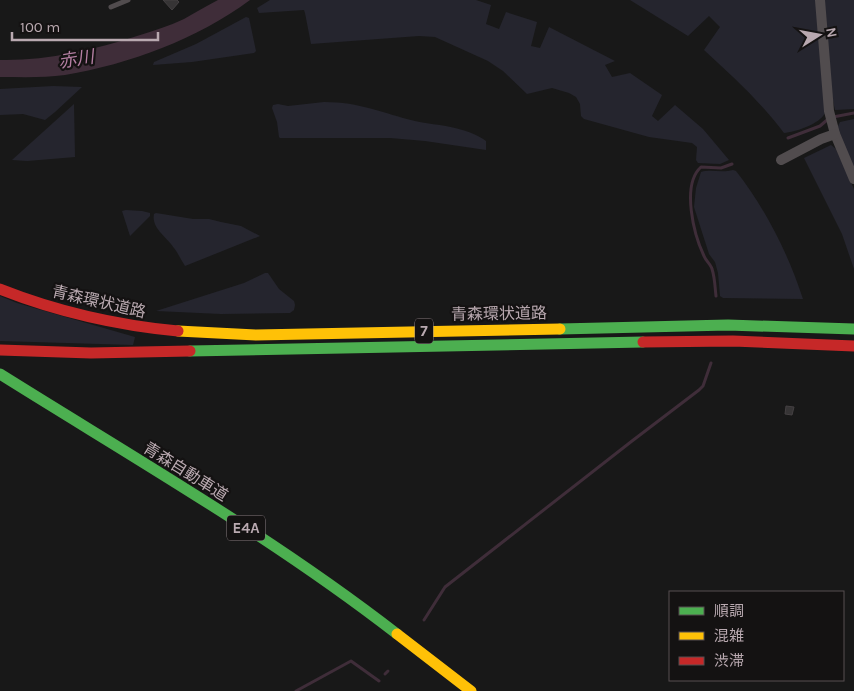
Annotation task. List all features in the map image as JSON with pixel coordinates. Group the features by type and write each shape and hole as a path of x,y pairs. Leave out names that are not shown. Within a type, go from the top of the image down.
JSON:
{"highway":[{"name":"青森環状道路","path":"0,289 61,311 98,320 136,328 211,334 728,325 854,329"},
{"name":"青森環状道路","path":"0,350 90,353 688,341 854,346"},
{"name":"青森自動車道","path":"0,374 267,541 370,613 472,691"}],"street":[{"path":"820,0 827,93 835,134 854,179"},
{"path":"781,160 821,139 835,134"}],"lane":[{"path":"111,7 128,0"}],"shaded area":[{"path":"270,0 476,0 491,5 486,24 499,29 506,12 537,22 531,46 540,48 549,27 615,61 605,65 612,77 630,73 662,95 652,116 658,121 675,105 703,129 729,160 720,164 698,163 696,160 697,147 692,143 649,137 584,119 581,116 580,104 576,97 569,93 552,88 527,94 503,71 488,61 435,37 419,36 311,44 304,10 259,13 257,8"},
{"path":"630,0 817,0 825,113 813,124 784,133 756,100 704,50 720,27 709,16 688,36"},
{"path":"824,0 854,0 854,109 835,110 832,96"},
{"path":"246,17 249,18 256,51 254,53 192,62 153,65 154,62 196,44"},
{"path":"53,86 82,87 45,120 23,114 0,115 0,89"},
{"path":"324,102 360,106 415,121 461,129 486,141 486,150 390,138 279,137 277,122 272,108 273,105 288,106"},
{"path":"74,104 75,157 27,161 12,160"},
{"path":"854,119 854,170 837,128 840,122"},
{"path":"831,145 836,149 854,189 854,269 842,234 804,158"},
{"path":"736,171 747,185 775,232 803,299 723,298 720,296 715,262 709,254 694,207 696,188 701,172"},
{"path":"122,211 150,213 150,216 130,236"},
{"path":"154,214 193,219 209,219 241,226 260,236 185,266 171,244 157,228 154,219"},
{"path":"268,273 279,289 294,301 294,310 290,313 221,314 156,311 244,283"},
{"path":"0,296 17,303 135,337 133,345 0,341"}],"water":[{"name":"赤川","path":"218,0 250,0 208,27 138,57 65,75 0,77 0,60 52,57 104,46 173,24"}],"building":[{"path":"163,0 177,0 179,2 172,10"},
{"path":"786,406 794,407 792,415 785,414"}],"waterway":[{"path":"833,117 854,113"},
{"path":"788,138 820,126 827,120"},
{"path":"716,296 712,269 700,247 693,223 691,210 692,186 695,175 701,167 721,168 732,164"},
{"path":"424,620 445,587 699,390 703,386 711,363"},
{"path":"296,691 351,661 379,681"},
{"path":"385,674 388,671"}],"traffic: fast":[{"path":"560,329 728,325 854,329"},
{"path":"190,351 643,342"},
{"path":"0,374 252,531 350,598 397,634"}],"traffic: slow":[{"path":"178,331 256,335 560,329"},
{"path":"397,634 471,691"}],"traffic: jam":[{"path":"0,289 65,311 132,325 178,331"},
{"path":"643,342 733,341 854,346"},
{"path":"0,350 91,353 190,351"}]}
